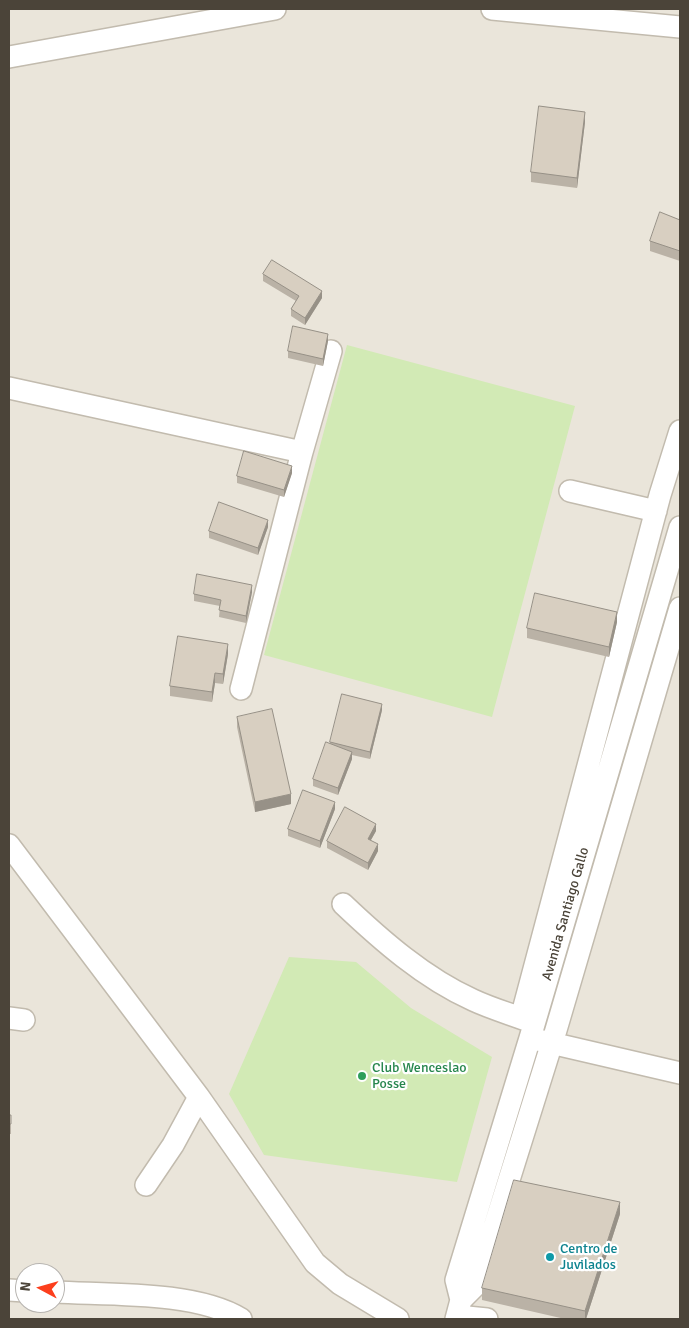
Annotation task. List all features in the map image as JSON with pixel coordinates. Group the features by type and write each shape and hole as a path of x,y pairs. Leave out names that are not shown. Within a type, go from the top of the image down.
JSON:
{"street":[{"path":"9,57 275,9"},
{"path":"492,9 680,27"},
{"path":"241,689 302,452 331,351"},
{"path":"9,388 302,452"},
{"path":"528,1026 656,511 680,431"},
{"path":"570,491 656,511"},
{"name":"Avenida Santiago Gallo","path":"458,1312 456,1280 528,1026 680,528"},
{"name":"Avenida Santiago Gallo","path":"458,1312 476,1285 553,1036 680,608"},
{"path":"9,845 199,1096 316,1263 340,1284 398,1319"},
{"path":"343,904 366,926 429,976 472,1000 553,1036 680,1073"},
{"path":"146,1185 173,1145 199,1096"},
{"path":"65,1293 172,1299 208,1306 240,1319"},
{"path":"458,1312 487,1319"}],"shaded area":[{"path":"9,9 680,9 680,1319 9,1319"}],"green space":[{"path":"347,345 575,406 492,717 264,655"},
{"name":"Club Wenceslao Posse","path":"289,957 356,962 411,1008 492,1057 457,1182 264,1155 229,1094"}],"building":[{"path":"539,106 585,112 577,178 531,172"},
{"path":"660,212 680,220 680,251 650,241"},
{"path":"272,260 322,291 305,318 291,309 299,296 263,274"},
{"path":"293,326 328,334 323,359 288,351"},
{"path":"244,451 292,466 284,490 237,476"},
{"path":"219,502 268,520 258,548 209,531"},
{"path":"197,574 252,585 246,616 219,610 221,600 194,594"},
{"path":"535,593 617,612 609,647 527,628"},
{"path":"178,636 228,644 223,674 215,673 212,692 170,686"},
{"path":"342,694 382,704 370,752 330,742"},
{"path":"272,709 291,794 255,802 237,717"},
{"path":"326,742 352,752 338,788 313,779"},
{"path":"303,790 335,802 320,841 288,829"},
{"path":"345,807 376,824 368,839 378,844 368,863 327,841"},
{"path":"9,1115 11,1115 11,1124 9,1124"},
{"name":"Centro de Juvilados","path":"514,1180 620,1202 585,1311 482,1288"}],"place":[{"name":"Club Wenceslao Posse","path":"362,1076"},
{"name":"Centro de Juvilados","path":"550,1257"}]}
